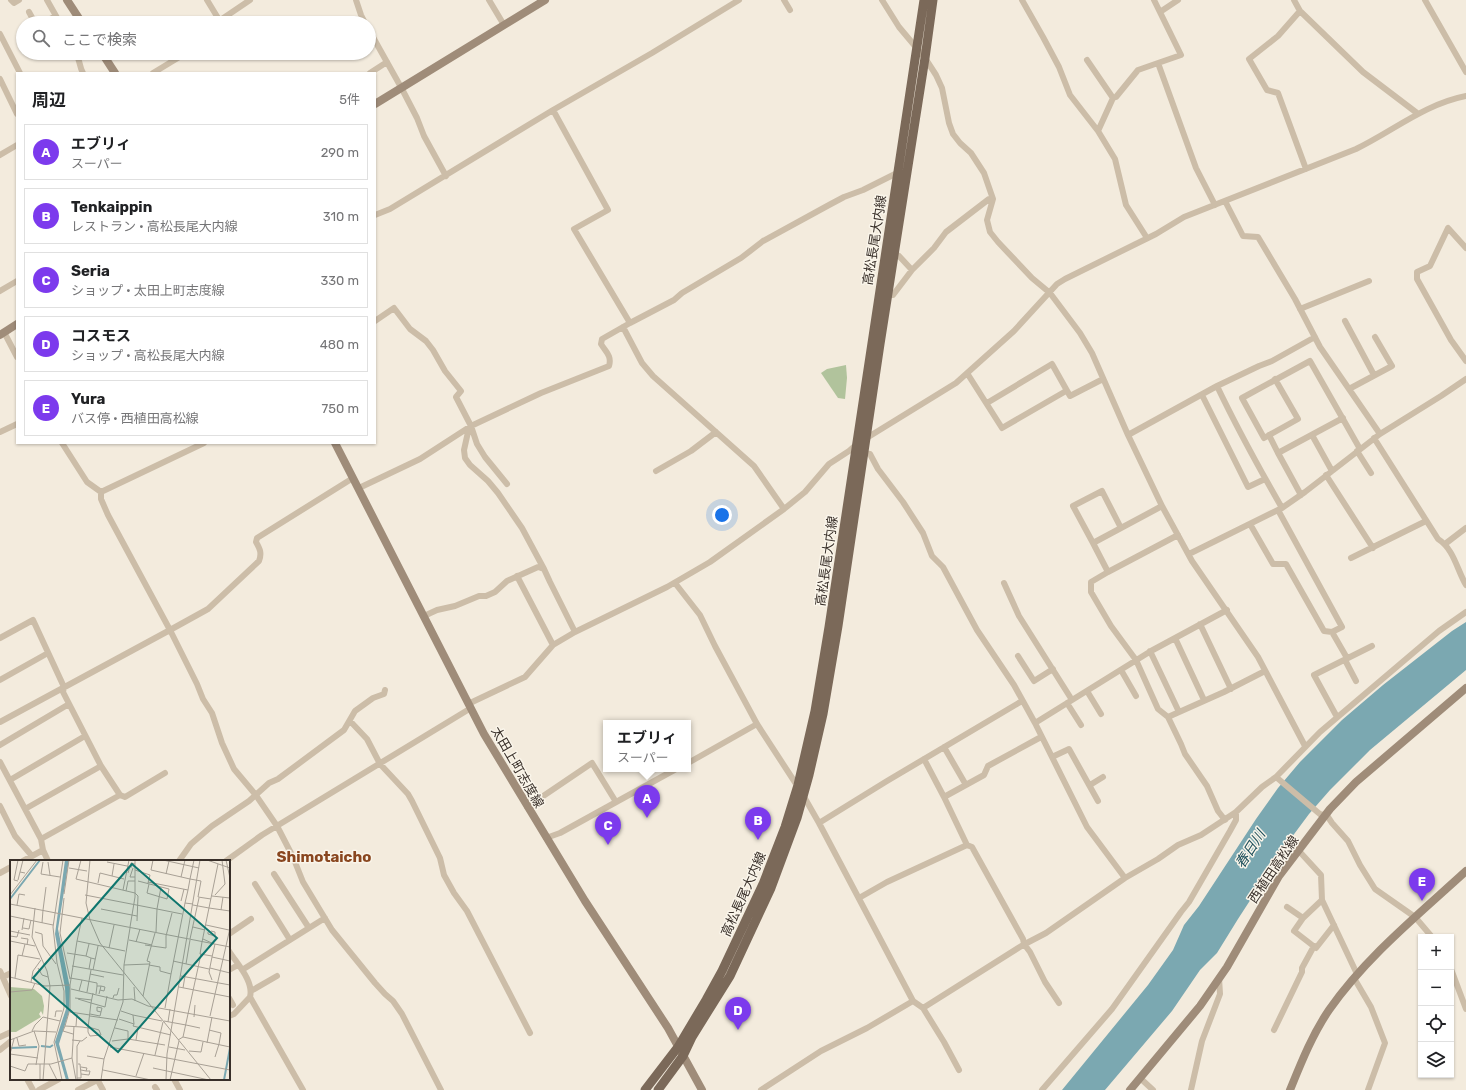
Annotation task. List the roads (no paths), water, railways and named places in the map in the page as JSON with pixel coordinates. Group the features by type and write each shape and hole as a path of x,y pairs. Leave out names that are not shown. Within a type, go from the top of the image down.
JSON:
{"main road":[{"path":"67,0 77,16"},
{"path":"376,103 402,89 545,0"},
{"name":"高松長尾大内線","path":"658,1090 683,1056 692,1037 730,976 771,888 804,796 823,714 830,646 857,444 924,0"},
{"name":"高松長尾大内線","path":"645,1090 678,1047 722,971 760,891 785,827 798,785 830,646 867,438 933,0"},
{"path":"107,60 114,72"},
{"path":"2,333 16,325"},
{"name":"太田上町志度線","path":"336,444 484,734 585,901 668,1028 702,1090"},
{"name":"西植田高松線","path":"1130,1090 1200,1006 1219,978 1279,876 1326,814 1356,782 1466,688"},
{"path":"1290,1090 1302,1061 1322,1022 1340,995 1356,976 1415,917 1466,871"}],"street":[{"path":"11,0 14,3 19,0"},
{"path":"47,0 56,16"},
{"path":"207,0 216,16"},
{"path":"228,16 250,0"},
{"path":"356,0 361,16"},
{"path":"489,0 504,25"},
{"path":"376,215 390,209 446,176 553,110 652,53 739,0"},
{"path":"784,0 790,10"},
{"path":"882,0 899,28 925,58 936,75 942,88 953,134 971,153 984,173 993,199 988,220 990,232 1032,278 1050,293 1080,333 1092,353 1128,435 1162,506 1189,554 1258,657 1305,746"},
{"path":"1022,0 1044,37 1059,67 1070,95 1098,131 1115,159 1126,205 1147,238"},
{"path":"1098,131 1113,98 1116,97 1138,70 1181,55 1154,0"},
{"path":"1160,12 1178,0"},
{"path":"1294,0 1300,11 1363,72 1417,113"},
{"path":"1425,0 1466,72"},
{"path":"1300,11 1278,36 1249,59 1267,90 1278,93 1306,169"},
{"path":"29,12 31,16"},
{"path":"0,34 19,72"},
{"path":"376,42 402,89 417,118 424,136 446,176"},
{"path":"80,60 79,66 82,72"},
{"path":"155,72 174,60"},
{"path":"1087,60 1113,98"},
{"path":"372,72 387,62"},
{"path":"1158,63 1196,168 1215,205"},
{"path":"0,80 14,101"},
{"path":"227,860 277,826 380,764 470,706 526,677 553,645 575,632 676,582 710,562 784,509 805,492 829,464 850,451 857,444 956,384 1014,331 1057,284 1147,238 1184,217 1356,149 1371,142 1417,113 1438,103 1466,96"},
{"path":"553,110 608,210 574,229 630,323"},
{"path":"0,155 16,146"},
{"path":"359,488 420,459 471,426 542,393 609,366 610,356 603,347 601,342 602,339 674,300 741,258 763,241 828,204 863,190 908,167"},
{"path":"888,294 894,295 912,270 934,248 946,232 988,199 993,199"},
{"path":"1225,201 1243,236 1258,237 1300,308 1315,337 1380,434"},
{"path":"1466,248 1448,228 1430,266 1417,272 1417,279 1450,340 1466,361"},
{"path":"895,254 899,256 912,270"},
{"path":"1300,308 1369,281"},
{"path":"0,291 16,282"},
{"path":"376,320 394,308 410,329 426,341 445,371 461,391 456,397 471,426 477,444 485,457 507,484"},
{"path":"1345,321 1374,375"},
{"path":"623,327 642,363 652,376 754,466 784,509"},
{"path":"2,333 16,355"},
{"path":"1128,435 1217,386 1272,361 1315,337"},
{"path":"1349,389 1392,366 1375,337"},
{"path":"1275,379 1298,419 1264,438 1242,398 1275,379 1310,361 1343,418 1371,473"},
{"path":"987,404 1052,364 1070,396 1103,379"},
{"path":"967,374 1002,428 1066,391"},
{"path":"1189,554 1280,509 1301,495 1374,438 1466,379"},
{"path":"1217,386 1246,446 1255,458 1342,627 1332,632 1324,631 1286,564 1273,564 1250,524"},
{"path":"1202,395 1248,487 1265,479"},
{"path":"1278,453 1343,418"},
{"path":"0,432 16,424"},
{"path":"468,432 464,450 465,458 498,493 522,528 575,632"},
{"path":"656,471 691,451 716,432"},
{"path":"1269,435 1301,495"},
{"path":"1312,435 1332,471"},
{"path":"1374,438 1438,539 1449,549 1466,585"},
{"path":"63,444 87,482 101,492 108,515 170,630 203,699 212,713 222,743 234,769 255,794 277,826 293,857 303,882 332,930 346,949 385,994 393,1000 402,1014 441,1090"},
{"path":"101,492 202,444"},
{"path":"864,453 870,454 878,469 903,502 923,534 932,556 943,567 977,630 1014,685 1035,723 1087,827 1125,878"},
{"path":"1326,476 1373,548"},
{"path":"0,722 208,609 259,562 261,551 256,542 257,538 353,478"},
{"path":"1108,572 1073,506 1102,491 1121,528"},
{"path":"1093,544 1162,506"},
{"path":"1351,558 1426,521"},
{"path":"1445,544 1466,528"},
{"path":"1178,535 1091,582 1091,592 1111,626 1136,660 1158,709 1168,717 1185,754 1207,786 1218,811 1224,820"},
{"path":"424,616 437,610 455,606 478,596 486,596 495,592 507,581 538,567 544,569"},
{"path":"517,576 553,645"},
{"path":"676,582 700,615 757,724 798,785 913,1001 923,1008 959,1070"},
{"path":"1004,583 1019,616 1053,669 1070,701 1080,725"},
{"path":"1035,723 1136,660 1227,610"},
{"path":"923,1008 1024,944 1046,933 1125,878 1158,859 1178,845 1201,835 1236,812 1262,787 1278,779 1305,746 1337,717 1439,631 1466,612"},
{"path":"0,638 33,620 64,687 63,692 101,766 120,795 125,797 165,773"},
{"path":"1200,624 1231,688"},
{"path":"1332,632 1356,681"},
{"path":"1175,638 1204,700"},
{"path":"1337,717 1314,675 1372,646"},
{"path":"1150,652 1179,712"},
{"path":"0,680 48,653"},
{"path":"1018,656 1034,681 1053,669"},
{"path":"1121,670 1136,696"},
{"path":"1168,717 1265,671"},
{"path":"181,860 191,844 212,826 249,801 269,783 278,779 308,758 344,730 355,711 373,698 384,694 385,690"},
{"path":"1087,691 1101,714"},
{"path":"819,823 887,780 1022,701"},
{"path":"0,745 69,704"},
{"path":"350,721 367,739 380,764 408,794 440,858 444,875 454,893 467,911 530,1033"},
{"path":"691,761 757,724"},
{"path":"10,780 85,736"},
{"path":"944,797 984,775 988,766 1042,737"},
{"path":"944,746 966,785"},
{"path":"1052,757 1069,749 1098,801"},
{"path":"924,759 967,845 972,847 1023,939 1024,944 1030,952 1058,1003"},
{"path":"0,762 41,839 43,850 48,860"},
{"path":"527,807 592,763 616,802"},
{"path":"25,809 101,766"},
{"path":"546,838 560,833 671,772"},
{"path":"1090,785 1103,777"},
{"path":"1278,779 1321,815 1326,814 1348,841 1360,865 1375,889 1415,917 1429,934"},
{"path":"41,839 120,795"},
{"path":"0,806 15,836 32,856"},
{"path":"1042,1090 1112,1009 1181,912 1190,902 1236,820 1236,812"},
{"path":"859,898 887,882 967,845"},
{"path":"25,860 43,850"},
{"path":"1298,851 1320,875 1322,900 1371,1007 1385,1043 1368,1090"},
{"path":"0,873 10,868"},
{"path":"274,874 308,928"},
{"path":"255,884 290,940"},
{"path":"1322,900 1303,918 1294,931 1316,948 1334,925"},
{"path":"1286,907 1303,918"},
{"path":"230,970 240,968 290,940 325,918"},
{"path":"230,933 251,919"},
{"path":"1274,1030 1302,972 1302,968 1314,946"},
{"path":"230,953 250,983 250,994 303,1090"},
{"path":"1451,970 1466,1009"},
{"path":"1,974 10,994"},
{"path":"230,1016 234,1014 250,994 277,976"},
{"path":"1191,1090 1202,1041 1220,994 1219,978"},
{"path":"230,1000 233,1005"},
{"path":"761,1090 821,1051 867,1028 913,1001"},
{"path":"0,1036 10,1032"},
{"path":"0,1050 10,1042"},
{"path":"1140,1078 1153,1090"},
{"path":"28,1080 33,1090"},
{"path":"39,1090 57,1080"},
{"path":"78,1090 96,1080"},
{"path":"98,1080 103,1090"},
{"path":"175,1080 180,1090"}],"water":[{"name":"春日川","path":"1466,622 1466,670 1370,750 1330,790 1309,814 1286,845 1217,953 1200,970 1172,1011 1105,1090 1062,1090 1148,985 1173,950 1184,925 1199,906 1256,819 1278,788 1300,762 1342,720 1383,685 1452,631"}],"place":[{"name":"エブリィ","path":"647,818"},
{"name":"Tenkaippin","path":"758,840"},
{"name":"Seria","path":"608,845"},
{"name":"Yura","path":"1422,901"},
{"name":"コスモス","path":"738,1030"}],"district":[{"name":"Shimotaicho","path":"324,857"}]}
